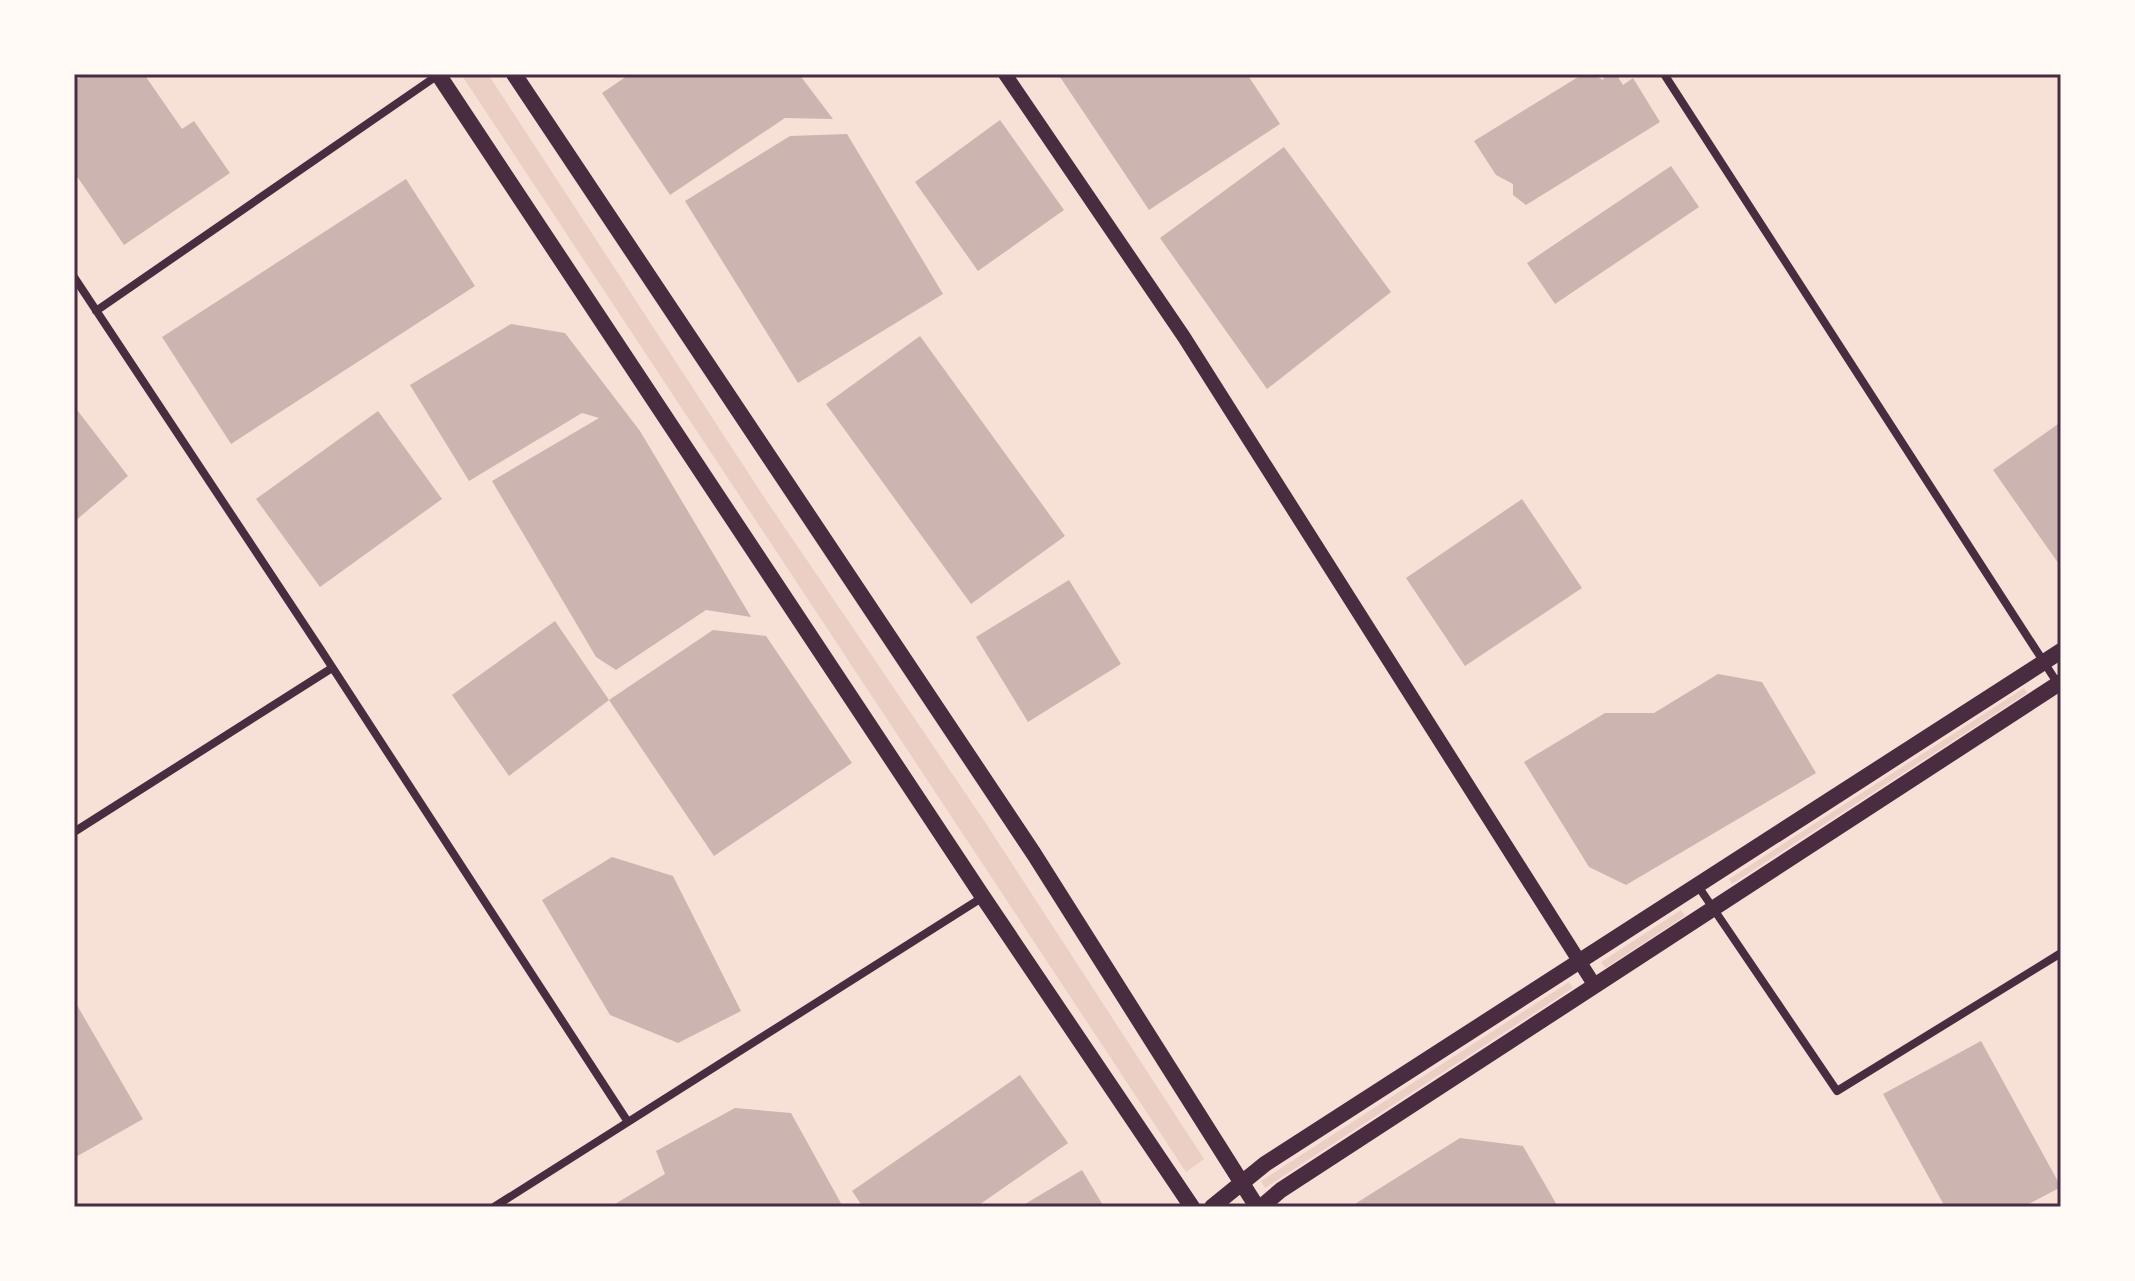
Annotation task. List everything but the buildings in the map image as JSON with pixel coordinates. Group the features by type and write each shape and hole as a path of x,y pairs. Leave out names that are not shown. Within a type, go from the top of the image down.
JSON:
{"main road":[{"path":"438,74 1192,1207"},
{"path":"514,74 1034,854 1259,1207 2059,683"},
{"path":"1212,1207 1265,1164 2061,651"}],"street":[{"path":"96,311 438,74"},
{"path":"1005,74 1184,337 1595,986"},
{"path":"1664,74 2059,683"},
{"path":"74,277 628,1122"},
{"path":"74,832 332,668"},
{"path":"1697,885 1837,1091 2061,953"},
{"path":"494,1207 983,897"}],"shaded area":[{"path":"461,74 488,74 766,500 983,819 1204,1159 1186,1172"},
{"path":"2024,688 2027,693 1732,884 1729,879"},
{"path":"1681,910 1685,916 1605,968 1601,962"},
{"path":"1569,982 1573,988 1265,1188 1261,1181"}]}
